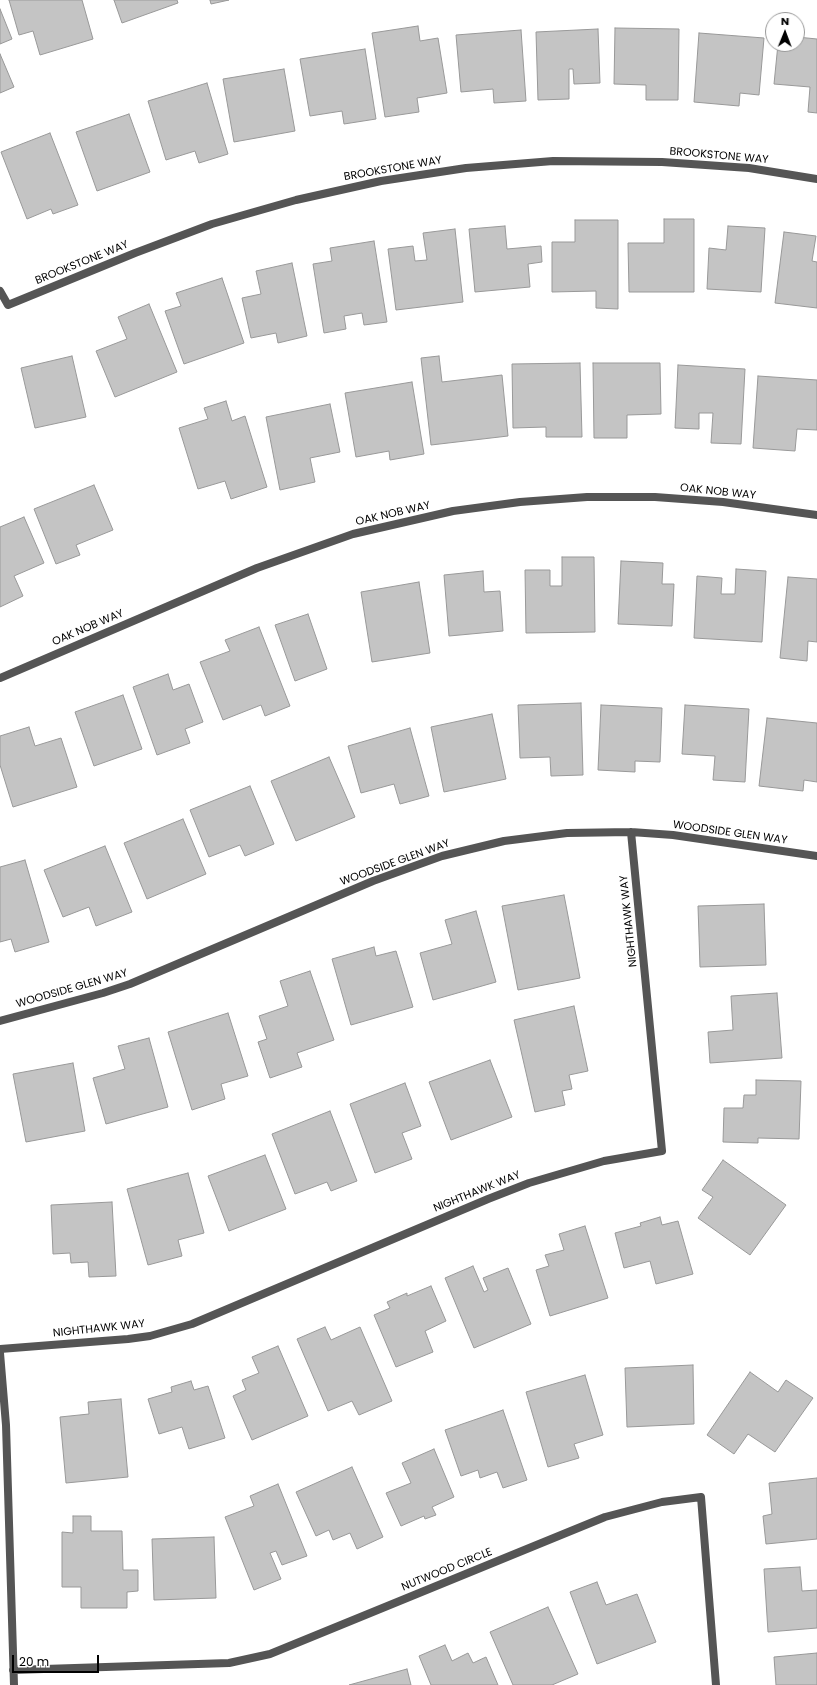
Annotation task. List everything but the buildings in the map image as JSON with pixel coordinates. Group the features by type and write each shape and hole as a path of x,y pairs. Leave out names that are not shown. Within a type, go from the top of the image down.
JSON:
{"street":[{"name":"BROOKSTONE WAY","path":"0,291 8,305 134,253 227,220 296,200 380,181 466,168 553,161 662,162 749,168 817,179"},
{"name":"OAK NOB WAY","path":"0,678 256,568 353,534 452,512 520,502 588,497 655,497 723,502 817,515"},
{"name":"WOODSIDE GLEN WAY","path":"0,1021 103,993 130,984 373,881 442,856 504,841 567,833 631,832 673,836 817,856"},
{"name":"NIGHTHAWK WAY","path":"0,1349 128,1339 150,1336 192,1324 480,1202 529,1183 604,1161 662,1151 631,832"},
{"path":"0,1353 6,1425 14,1685"},
{"name":"NUTWOOD CIRCLE","path":"13,1670 229,1662 270,1654 605,1517 662,1502 701,1497 716,1685"}]}
